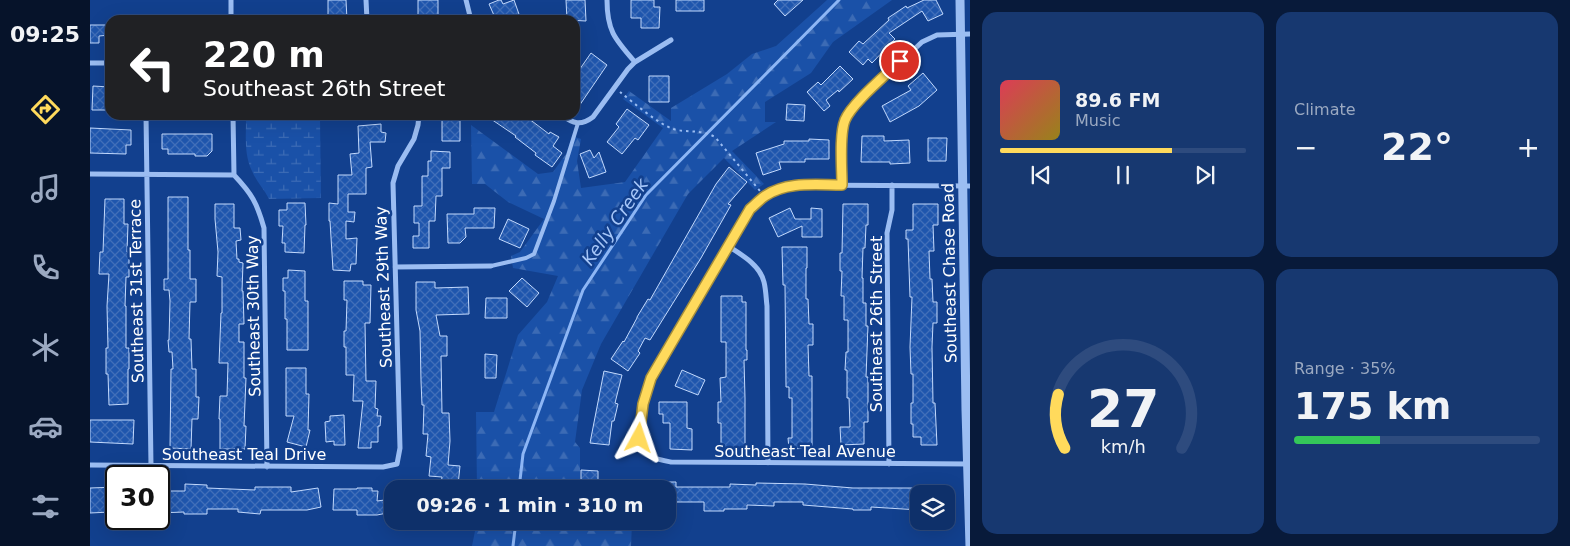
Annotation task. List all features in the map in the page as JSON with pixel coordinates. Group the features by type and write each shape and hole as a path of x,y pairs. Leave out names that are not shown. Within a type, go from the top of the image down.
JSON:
{"street":[{"path":"231,0 231,15"},
{"path":"366,0 366,15"},
{"path":"466,0 470,15"},
{"path":"606,0 607,15 614,38 635,62"},
{"name":"Southeast Chase Road","path":"960,0 966,186 970,546"},
{"path":"842,185 843,135 845,121 852,108 922,42 936,35 970,34"},
{"path":"569,120 578,123 586,122 593,117 635,62 671,40"},
{"path":"90,63 105,63"},
{"name":"Southeast 31st Terrace","path":"146,120 151,465"},
{"path":"90,174 234,175 233,120"},
{"name":"Southeast 29th Way","path":"397,464 400,448 393,183 398,166 414,139 418,120"},
{"name":"Southeast 30th Way","path":"234,175 249,191 259,210 264,228 267,466"},
{"path":"768,463 767,306 764,281 748,259 728,246 750,209 764,196 783,187 795,185 966,186"},
{"name":"Southeast 26th Street","path":"889,464 887,234 892,210 892,185"},
{"name":"Southeast Teal Avenue","path":"728,246 651,378 643,404 640,423 639,438 643,450 654,458 670,462 969,464"},
{"path":"395,267 492,266"},
{"name":"Southeast Teal Drive","path":"170,466 384,467 397,464"},
{"name":"Southeast Teal Drive","path":"90,465 105,465"}],"lane":[{"path":"492,266 526,258 534,254 554,200 578,123"}],"path":[{"path":"614,88 665,125 674,129 707,132 715,137 764,196"}],"green space":[{"path":"827,0 892,0 833,42 811,73 765,102 765,122 776,122 732,151 764,184 755,190 724,158 688,194 601,344 582,390 575,442 580,448 580,480 477,480 476,412 494,412 518,335 547,302 558,276 513,268 511,256 520,252 544,219 508,202 485,184 472,184 471,125 538,174 553,172 566,154 572,136 581,139 577,161 581,188 625,182 663,128 623,99 629,91 671,121 671,108 727,74 752,54 776,46"},
{"path":"246,120 320,120 321,198 269,199 249,165 246,145"},
{"path":"475,530 632,530 631,546 472,546"}],"building":[{"path":"328,0 346,0 347,15 328,15"},
{"path":"418,0 438,0 438,15 418,15"},
{"path":"499,0 503,4 514,0 519,15 494,15 489,4"},
{"path":"566,0 585,0 586,21 580,21 580,15 567,15"},
{"path":"631,0 654,0 654,7 660,7 659,28 641,28 641,18 631,18"},
{"path":"676,0 704,0 704,11 676,11"},
{"path":"778,0 803,0 785,16 774,4"},
{"path":"924,0 936,0 943,14 928,21 922,11 889,33 895,39 872,63 868,59 863,65 849,52 859,41 863,44 889,20 888,18 906,6 907,8"},
{"path":"90,25 105,25 105,35 99,36 99,43 90,43"},
{"path":"591,53 607,65 580,105 580,69"},
{"path":"840,66 853,79 839,92 838,90 826,100 830,106 824,111 807,92 818,82 821,85"},
{"path":"923,73 937,90 919,106 890,122 882,106 911,90 908,86"},
{"path":"649,76 669,76 669,102 649,102"},
{"path":"93,86 105,87 105,110 92,110"},
{"path":"787,104 805,105 804,121 786,120"},
{"path":"627,109 649,125 638,140 635,138 622,154 607,142 619,127 616,124"},
{"path":"442,120 460,120 460,141 442,141"},
{"path":"492,120 531,120 549,134 550,132 559,137 553,146 562,153 552,167 535,155 536,153"},
{"path":"381,124 381,132 386,133 385,142 370,142 372,167 366,168 366,194 348,194 348,212 355,212 354,222 346,221 346,239 357,238 356,264 351,264 350,271 333,270 329,203 338,204 338,175 352,175 350,154 359,153 358,126"},
{"path":"90,128 131,130 131,145 126,145 126,154 90,153"},
{"path":"162,134 212,134 212,151 207,156 168,154 168,149 162,149"},
{"path":"862,136 884,136 884,141 909,140 910,163 861,162"},
{"path":"928,138 947,138 946,161 928,161"},
{"path":"809,139 829,140 829,159 805,159 805,162 779,162 781,169 763,175 756,153 784,144 784,141 809,141"},
{"path":"590,150 594,158 599,152 606,172 589,178 580,154"},
{"path":"431,151 450,152 450,168 442,168 442,196 436,196 435,221 429,221 429,248 413,248 413,236 419,236 419,223 414,223 414,206 422,206 422,176 428,176 428,161 431,161"},
{"path":"729,167 747,182 728,204 731,205 701,258 650,340 645,338 638,351 640,353 628,371 611,359 624,342 648,299 650,300 716,184"},
{"path":"168,197 188,197 190,279 196,279 196,302 190,302 189,339 191,339 192,369 196,369 196,397 199,397 198,419 192,419 191,449 170,448 171,369 173,369 172,352 169,352 168,340 169,290 164,290 164,279 168,279"},
{"path":"105,199 124,199 124,224 128,224 127,252 129,252 129,277 126,277 125,306 126,348 129,348 128,404 109,405 106,348 108,348 107,306 109,274 99,274 100,252 103,252"},
{"path":"287,203 305,203 304,253 285,252 285,243 282,243 283,226 279,226 279,210 287,210"},
{"path":"215,204 234,204 234,228 240,228 241,240 236,241 237,259 243,263 244,324 239,324 239,342 244,342 244,378 246,378 245,449 220,449 220,396 227,396 228,363 219,363 222,277 217,276 218,252"},
{"path":"843,204 868,204 868,225 866,225 865,248 863,248 862,278 863,303 866,303 866,326 868,326 866,377 868,377 868,422 864,422 864,444 841,445 840,427 850,427 847,370 845,370 846,352 848,352 848,320 844,320 844,296 841,296 842,271 840,271"},
{"path":"913,204 938,204 938,225 933,225 934,251 929,251 933,302 937,302 937,323 933,323 932,347 933,403 935,403 937,445 921,445 921,437 913,437 913,424 911,424 911,403 913,403 913,374 911,374 910,347 912,297 910,297 906,230 913,230"},
{"path":"474,208 495,208 494,228 465,228 466,237 460,243 448,243 447,214 474,214"},
{"path":"790,208 795,219 811,219 811,208 822,209 822,237 802,237 802,226 778,237 769,218"},
{"path":"508,219 529,229 520,248 499,239"},
{"path":"782,247 807,247 806,299 808,299 809,324 813,324 813,345 808,345 809,376 812,376 812,448 789,449 788,438 792,438 792,398 789,398 789,387 786,387 785,285 783,285"},
{"path":"288,270 305,271 305,301 308,301 308,350 287,350 287,319 285,319 283,278 288,278"},
{"path":"522,278 539,293 527,307 509,291"},
{"path":"344,281 363,281 363,285 371,285 370,323 365,323 366,381 376,381 375,408 378,409 377,416 381,416 380,426 378,426 378,442 371,442 371,448 358,448 363,401 353,401 354,375 346,375 344,331 346,331 347,300 344,300"},
{"path":"416,282 435,282 435,288 468,287 469,314 436,315 440,336 447,336 447,356 441,356 442,413 449,413 450,441 448,465 460,466 459,480 442,480 442,477 429,476 431,457 426,456 428,434 423,434 424,405 422,405 420,331 416,310"},
{"path":"721,296 742,296 742,302 746,302 747,360 744,360 745,448 721,448 721,423 718,423 718,402 721,402 720,378 726,377 726,342 721,342"},
{"path":"486,298 507,298 507,318 485,318"},
{"path":"485,354 497,355 496,378 485,378"},
{"path":"286,368 306,368 306,394 309,394 308,430 310,430 306,447 287,442 294,416 286,416"},
{"path":"682,370 705,380 698,395 675,386"},
{"path":"604,371 622,375 615,403 618,404 614,421 612,421 609,445 590,443"},
{"path":"659,402 687,402 687,428 692,429 692,450 670,449 670,423 663,423 663,414 659,414"},
{"path":"344,415 345,445 334,445 334,441 326,442 325,422 330,421 330,416"},
{"path":"90,420 134,420 133,444 90,442"},
{"path":"581,470 598,471 598,480 581,480"},
{"path":"756,483 805,484 853,488 910,488 910,509 871,507 871,510 853,510 803,505 803,502 774,502 774,506 747,505 747,509 704,511 704,502 676,502 676,487 730,487 730,484 756,485"},
{"path":"185,484 207,485 207,488 255,490 255,487 291,487 291,492 318,488 321,507 307,510 261,510 260,514 238,512 238,509 207,509 207,514 170,513 170,491 185,491"},
{"path":"105,487 105,512 90,513 90,488"},
{"path":"372,488 372,491 378,491 377,501 384,500 384,514 357,515 357,510 333,510 334,489"}],"waterway":[{"name":"Kelly Creek","path":"520,480 523,454 583,290 646,195 839,0"},
{"name":"Kelly Creek","path":"513,546 515,530"}],"route":[{"path":"639,438 643,404 651,378 750,209 764,196 783,187 795,185 842,185 845,121 852,108 900,61"}]}
